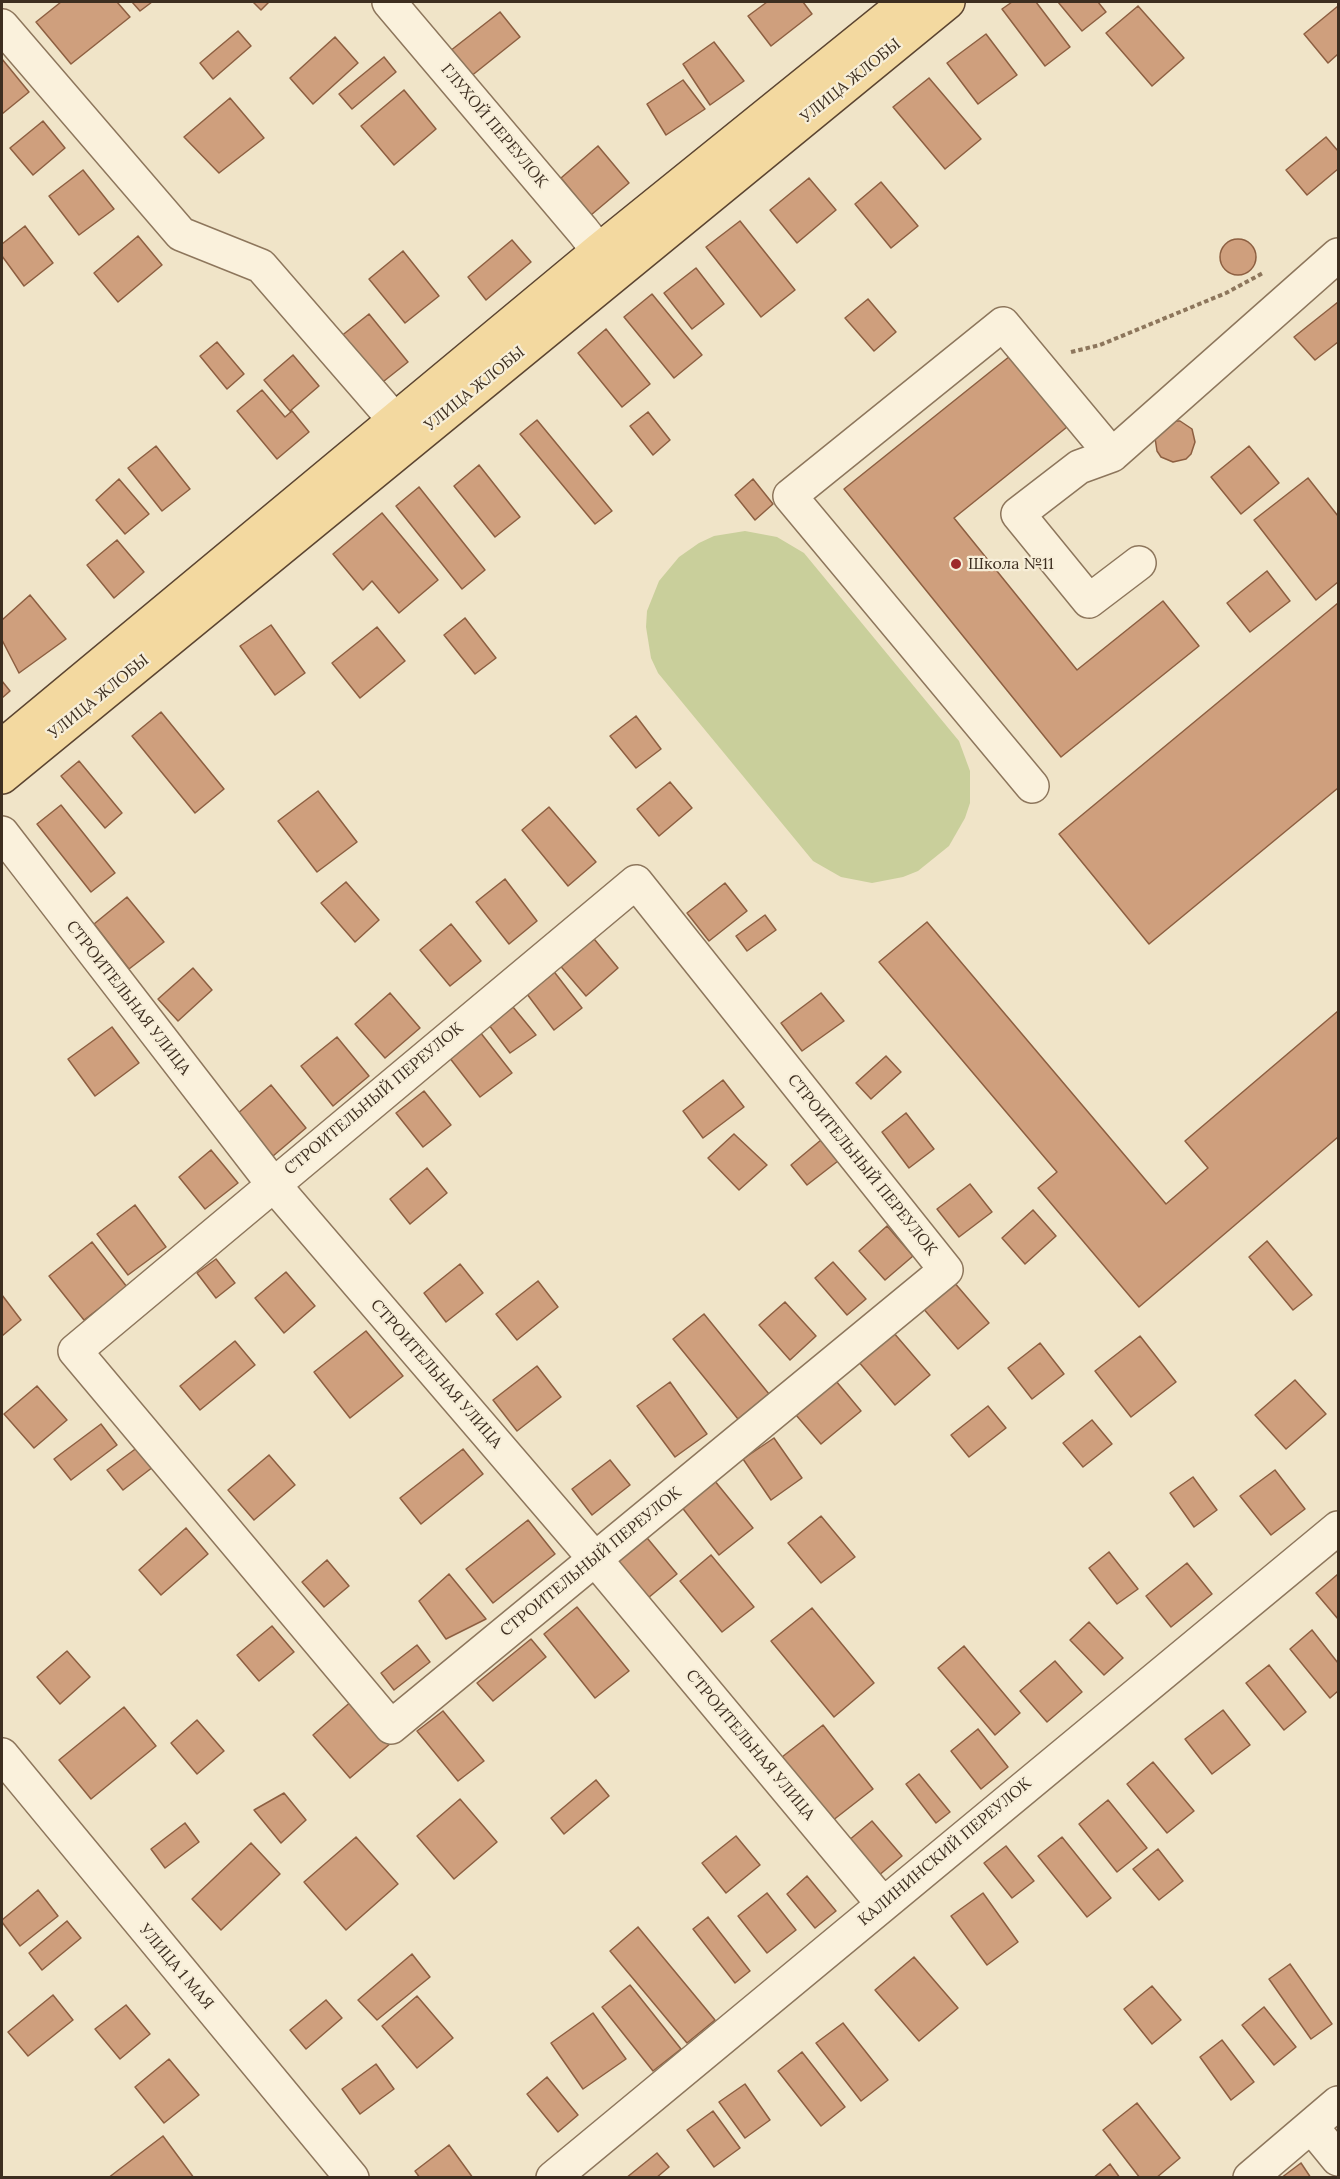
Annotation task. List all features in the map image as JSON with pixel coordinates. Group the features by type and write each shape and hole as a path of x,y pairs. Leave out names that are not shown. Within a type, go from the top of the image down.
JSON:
{"main road":[{"name":"УЛИЦА ЖЛОБЫ","path":"2,746 403,430 608,261 906,2"},
{"name":"УЛИЦА ЖЛОБЫ","path":"608,261 948,2"},
{"name":"УЛИЦА ЖЛОБЫ","path":"2,777 403,430"}],"street":[{"name":"ГЛУХОЙ ПЕРЕУЛОК","path":"389,2 608,261"},
{"path":"2,26 181,234 261,266 403,430"},
{"path":"1139,563 1089,601 1018,514 1078,467 1112,455 1338,255"},
{"path":"1032,786 790,496 1003,324 1112,455"},
{"name":"СТРОИТЕЛЬНАЯ УЛИЦА","path":"2,833 273,1184 595,1559 883,1904"},
{"name":"СТРОИТЕЛЬНЫЙ ПЕРЕУЛОК","path":"636,882 946,1270 391,1727 75,1351 273,1184 636,882"},
{"name":"КАЛИНИНСКИЙ ПЕРЕУЛОК","path":"553,2178 1338,1528"},
{"name":"УЛИЦА 1 МАЯ","path":"2,1755 352,2178"},
{"path":"1250,2178 1338,2103"},
{"path":"1311,2126 1338,2159"}],"path":[{"path":"1033,360 1100,345 1226,293 1264,271"}],"green space":[{"path":"745,531 777,537 804,553 959,741 970,771 970,803 965,818 949,846 918,871 903,877 872,883 841,877 813,861 658,673 651,658 646,627 647,611 659,581 679,557 699,543 714,536"}],"building":[{"path":"61,2 117,2 130,17 71,64 36,22"},
{"path":"132,2 152,2 140,11"},
{"path":"253,2 269,2 261,10"},
{"path":"767,2 803,2 812,14 771,46 748,16"},
{"path":"1012,2 1036,2 1070,47 1045,66 1002,9"},
{"path":"1058,2 1098,2 1106,12 1082,31"},
{"path":"1138,6 1184,58 1152,86 1106,33"},
{"path":"1338,6 1338,54 1328,63 1304,34"},
{"path":"500,12 520,37 470,77 450,51"},
{"path":"238,31 251,46 213,79 200,63"},
{"path":"986,34 1017,75 978,104 947,63"},
{"path":"335,37 358,63 313,104 290,78"},
{"path":"714,42 744,81 710,105 683,64"},
{"path":"384,57 396,72 352,109 339,94"},
{"path":"2,59 29,92 2,114"},
{"path":"929,78 981,139 945,169 893,107"},
{"path":"683,80 705,109 666,135 647,104"},
{"path":"404,90 436,129 394,165 361,126"},
{"path":"230,98 264,138 219,173 184,137"},
{"path":"43,121 65,148 33,175 10,148"},
{"path":"1326,137 1338,151 1338,169 1307,195 1286,170"},
{"path":"598,146 629,183 591,215 561,178"},
{"path":"83,170 114,209 79,235 49,196"},
{"path":"809,178 836,210 797,243 770,210"},
{"path":"881,182 918,226 891,248 855,204"},
{"path":"740,221 795,290 761,317 706,247"},
{"path":"25,226 53,263 24,286 2,256 2,244"},
{"path":"138,236 162,265 118,302 94,273"},
{"path":"1238,239 1251,244 1256,257 1251,270 1238,275 1225,270 1220,257 1225,244"},
{"path":"512,240 531,262 486,300 468,277"},
{"path":"403,251 439,296 405,323 369,279"},
{"path":"696,268 724,304 692,329 664,293"},
{"path":"652,294 702,355 674,378 624,317"},
{"path":"868,299 896,332 874,351 845,318"},
{"path":"1338,302 1338,342 1315,360 1294,337"},
{"path":"369,314 408,362 379,385 340,337"},
{"path":"606,329 650,384 622,407 578,353"},
{"path":"217,342 244,374 227,389 200,356"},
{"path":"293,355 319,386 290,411 264,380"},
{"path":"1010,356 1067,427 954,518 1077,670 1163,601 1199,646 1061,757 844,489"},
{"path":"262,390 285,417 292,411 309,432 277,459 237,411"},
{"path":"648,412 670,440 653,455 630,426"},
{"path":"537,420 612,511 595,524 520,434"},
{"path":"1174,421 1180,421 1192,429 1195,442 1191,454 1186,459 1173,462 1161,457 1157,451 1155,438"},
{"path":"156,446 190,489 162,511 128,468"},
{"path":"1249,446 1279,483 1241,514 1211,477"},
{"path":"479,465 520,517 495,537 454,486"},
{"path":"1308,478 1338,516 1338,582 1316,600 1254,520"},
{"path":"119,479 149,514 125,534 96,500"},
{"path":"753,479 773,504 755,520 735,495"},
{"path":"419,487 485,570 462,589 396,506"},
{"path":"382,513 438,580 399,613 372,581 363,590 333,554"},
{"path":"117,540 144,572 114,598 87,565"},
{"path":"1267,571 1290,601 1250,632 1227,603"},
{"path":"30,595 66,639 19,673 2,640 2,620"},
{"path":"1338,603 1338,788 1149,944 1059,834"},
{"path":"465,618 496,658 475,674 444,635"},
{"path":"271,625 305,673 275,695 240,646"},
{"path":"377,627 405,661 360,698 332,663"},
{"path":"2,681 10,691 2,698"},
{"path":"161,712 224,789 195,813 132,736"},
{"path":"636,716 661,749 636,768 610,736"},
{"path":"79,761 122,813 105,828 61,776"},
{"path":"670,782 692,808 659,836 637,809"},
{"path":"318,791 357,842 317,872 278,821"},
{"path":"61,805 115,873 91,892 37,824"},
{"path":"549,807 596,862 568,886 522,830"},
{"path":"505,879 537,921 509,944 476,902"},
{"path":"346,882 379,920 355,942 321,903"},
{"path":"725,883 747,911 709,941 687,913"},
{"path":"127,897 164,942 129,969 94,924"},
{"path":"765,915 776,930 747,951 736,936"},
{"path":"927,922 1166,1204 1208,1168 1185,1141 1338,1011 1338,1137 1139,1307 1038,1188 1057,1172 879,962"},
{"path":"451,924 481,961 450,986 420,950"},
{"path":"590,934 618,968 586,996 557,962"},
{"path":"193,968 212,990 178,1021 158,999"},
{"path":"552,969 582,1008 554,1030 524,990"},
{"path":"390,993 420,1028 385,1058 355,1024"},
{"path":"821,993 844,1021 802,1051 781,1023"},
{"path":"513,1007 536,1035 510,1053 489,1025"},
{"path":"112,1027 139,1063 95,1096 68,1059"},
{"path":"480,1032 512,1073 480,1097 449,1057"},
{"path":"337,1037 369,1076 333,1106 301,1066"},
{"path":"886,1056 901,1072 871,1099 856,1083"},
{"path":"723,1080 744,1107 703,1138 683,1111"},
{"path":"271,1085 306,1128 273,1156 237,1114"},
{"path":"424,1091 451,1125 423,1147 396,1113"},
{"path":"906,1113 934,1149 909,1168 882,1132"},
{"path":"734,1134 767,1165 739,1190 708,1158"},
{"path":"821,1140 838,1161 807,1185 791,1165"},
{"path":"211,1150 238,1183 205,1209 179,1177"},
{"path":"427,1168 447,1193 410,1224 390,1199"},
{"path":"970,1184 992,1212 959,1237 937,1209"},
{"path":"135,1205 166,1247 128,1275 97,1234"},
{"path":"1033,1210 1056,1236 1025,1264 1002,1238"},
{"path":"887,1226 913,1256 885,1280 859,1251"},
{"path":"1267,1241 1312,1295 1293,1310 1249,1257"},
{"path":"92,1242 127,1287 84,1320 49,1276"},
{"path":"216,1259 235,1283 216,1298 197,1273"},
{"path":"833,1262 866,1299 847,1315 815,1278"},
{"path":"460,1264 483,1293 446,1322 424,1293"},
{"path":"286,1272 315,1306 284,1333 255,1298"},
{"path":"538,1281 558,1307 517,1340 496,1314"},
{"path":"953,1281 989,1323 958,1349 922,1307"},
{"path":"2,1295 21,1320 2,1336"},
{"path":"785,1302 816,1336 790,1360 759,1325"},
{"path":"704,1314 769,1394 738,1419 673,1339"},
{"path":"366,1331 403,1376 350,1418 314,1372"},
{"path":"893,1332 930,1375 895,1405 858,1361"},
{"path":"1140,1336 1176,1382 1131,1417 1095,1371"},
{"path":"235,1341 255,1365 200,1410 180,1386"},
{"path":"1040,1343 1064,1374 1032,1399 1008,1368"},
{"path":"537,1366 561,1397 517,1431 493,1400"},
{"path":"1295,1380 1326,1414 1286,1449 1255,1415"},
{"path":"836,1381 861,1411 821,1444 796,1415"},
{"path":"670,1382 707,1434 675,1457 637,1406"},
{"path":"37,1386 67,1420 34,1448 4,1414"},
{"path":"988,1406 1006,1428 969,1457 951,1435"},
{"path":"1092,1420 1112,1444 1083,1467 1063,1443"},
{"path":"101,1424 117,1445 71,1480 54,1459"},
{"path":"774,1438 802,1478 771,1500 743,1459"},
{"path":"138,1447 153,1467 123,1490 107,1470"},
{"path":"463,1449 483,1474 421,1524 400,1498"},
{"path":"269,1455 295,1485 254,1520 228,1490"},
{"path":"610,1460 630,1485 592,1515 572,1489"},
{"path":"1275,1470 1305,1509 1271,1535 1240,1496"},
{"path":"710,1475 753,1528 719,1555 677,1501"},
{"path":"1193,1477 1217,1510 1194,1527 1170,1493"},
{"path":"821,1516 855,1557 821,1583 788,1543"},
{"path":"528,1520 555,1554 493,1603 466,1569"},
{"path":"186,1528 208,1554 161,1595 139,1570"},
{"path":"643,1533 677,1574 648,1598 614,1557"},
{"path":"1109,1552 1138,1589 1117,1604 1089,1568"},
{"path":"711,1555 754,1607 722,1632 680,1581"},
{"path":"327,1560 349,1586 324,1607 302,1582"},
{"path":"1187,1563 1212,1594 1171,1627 1146,1596"},
{"path":"449,1574 486,1619 446,1639 419,1601"},
{"path":"1338,1574 1338,1619 1316,1593"},
{"path":"577,1607 629,1671 595,1698 544,1634"},
{"path":"812,1608 874,1683 834,1717 771,1641"},
{"path":"1089,1622 1123,1658 1104,1675 1070,1640"},
{"path":"272,1626 294,1652 259,1681 237,1655"},
{"path":"1312,1630 1338,1663 1338,1691 1330,1698 1290,1649"},
{"path":"531,1639 546,1657 493,1701 477,1683"},
{"path":"417,1645 430,1662 394,1690 381,1673"},
{"path":"964,1646 1020,1713 995,1735 938,1668"},
{"path":"67,1651 90,1677 60,1704 37,1677"},
{"path":"1055,1661 1082,1692 1047,1722 1020,1691"},
{"path":"1269,1665 1306,1712 1284,1730 1246,1683"},
{"path":"354,1699 391,1743 350,1778 313,1735"},
{"path":"124,1707 156,1746 91,1799 59,1760"},
{"path":"1223,1710 1250,1745 1212,1774 1185,1739"},
{"path":"443,1711 484,1761 458,1781 417,1731"},
{"path":"197,1720 224,1751 197,1774 171,1743"},
{"path":"823,1725 873,1789 832,1821 782,1757"},
{"path":"978,1729 1008,1767 981,1789 951,1751"},
{"path":"1153,1762 1194,1811 1167,1833 1127,1784"},
{"path":"919,1774 950,1812 936,1823 906,1784"},
{"path":"596,1780 609,1796 564,1834 551,1818"},
{"path":"284,1793 306,1820 281,1843 254,1810"},
{"path":"460,1799 497,1842 454,1879 417,1836"},
{"path":"1108,1800 1147,1848 1117,1872 1079,1824"},
{"path":"872,1821 902,1856 878,1876 848,1841"},
{"path":"185,1823 199,1842 165,1868 151,1849"},
{"path":"736,1836 760,1865 726,1893 702,1863"},
{"path":"356,1837 398,1884 346,1930 304,1882"},
{"path":"1062,1837 1111,1898 1087,1917 1038,1856"},
{"path":"251,1843 280,1874 221,1930 192,1899"},
{"path":"1006,1846 1034,1881 1012,1898 984,1863"},
{"path":"1158,1849 1183,1881 1159,1900 1133,1869"},
{"path":"807,1876 836,1911 815,1928 787,1894"},
{"path":"38,1890 58,1916 20,1946 2,1920"},
{"path":"767,1893 796,1930 767,1953 738,1916"},
{"path":"983,1893 1018,1942 987,1965 951,1916"},
{"path":"708,1917 750,1971 735,1983 693,1929"},
{"path":"67,1921 81,1938 42,1970 29,1953"},
{"path":"638,1927 715,2020 687,2043 610,1951"},
{"path":"412,1954 430,1977 377,2020 358,2000"},
{"path":"914,1957 958,2008 919,2041 875,1990"},
{"path":"1290,1964 1332,2024 1311,2039 1269,1979"},
{"path":"630,1985 681,2049 653,2071 602,2007"},
{"path":"1152,1986 1181,2020 1152,2044 1124,2009"},
{"path":"53,1995 73,2020 28,2056 8,2032"},
{"path":"417,1996 453,2038 417,2068 382,2026"},
{"path":"326,2000 342,2018 306,2049 290,2030"},
{"path":"126,2005 150,2034 120,2059 95,2029"},
{"path":"1264,2007 1296,2047 1274,2065 1242,2025"},
{"path":"593,2013 626,2059 583,2089 551,2043"},
{"path":"843,2023 888,2080 861,2101 816,2043"},
{"path":"1222,2040 1254,2082 1231,2100 1200,2057"},
{"path":"802,2052 845,2107 821,2126 778,2071"},
{"path":"169,2059 199,2095 164,2123 135,2087"},
{"path":"376,2064 394,2089 360,2114 342,2089"},
{"path":"547,2077 578,2115 558,2132 527,2094"},
{"path":"745,2084 770,2120 745,2138 719,2102"},
{"path":"1137,2103 1180,2158 1156,2178 1140,2178 1103,2130"},
{"path":"713,2111 740,2148 714,2167 687,2130"},
{"path":"163,2136 194,2178 108,2178"},
{"path":"449,2145 473,2178 420,2178 415,2171"},
{"path":"657,2153 669,2167 656,2178 626,2178"},
{"path":"1301,2163 1311,2178 1281,2178"},
{"path":"1110,2164 1120,2178 1093,2178"}],"place":[{"name":"Школа №11","path":"956,564"}]}
